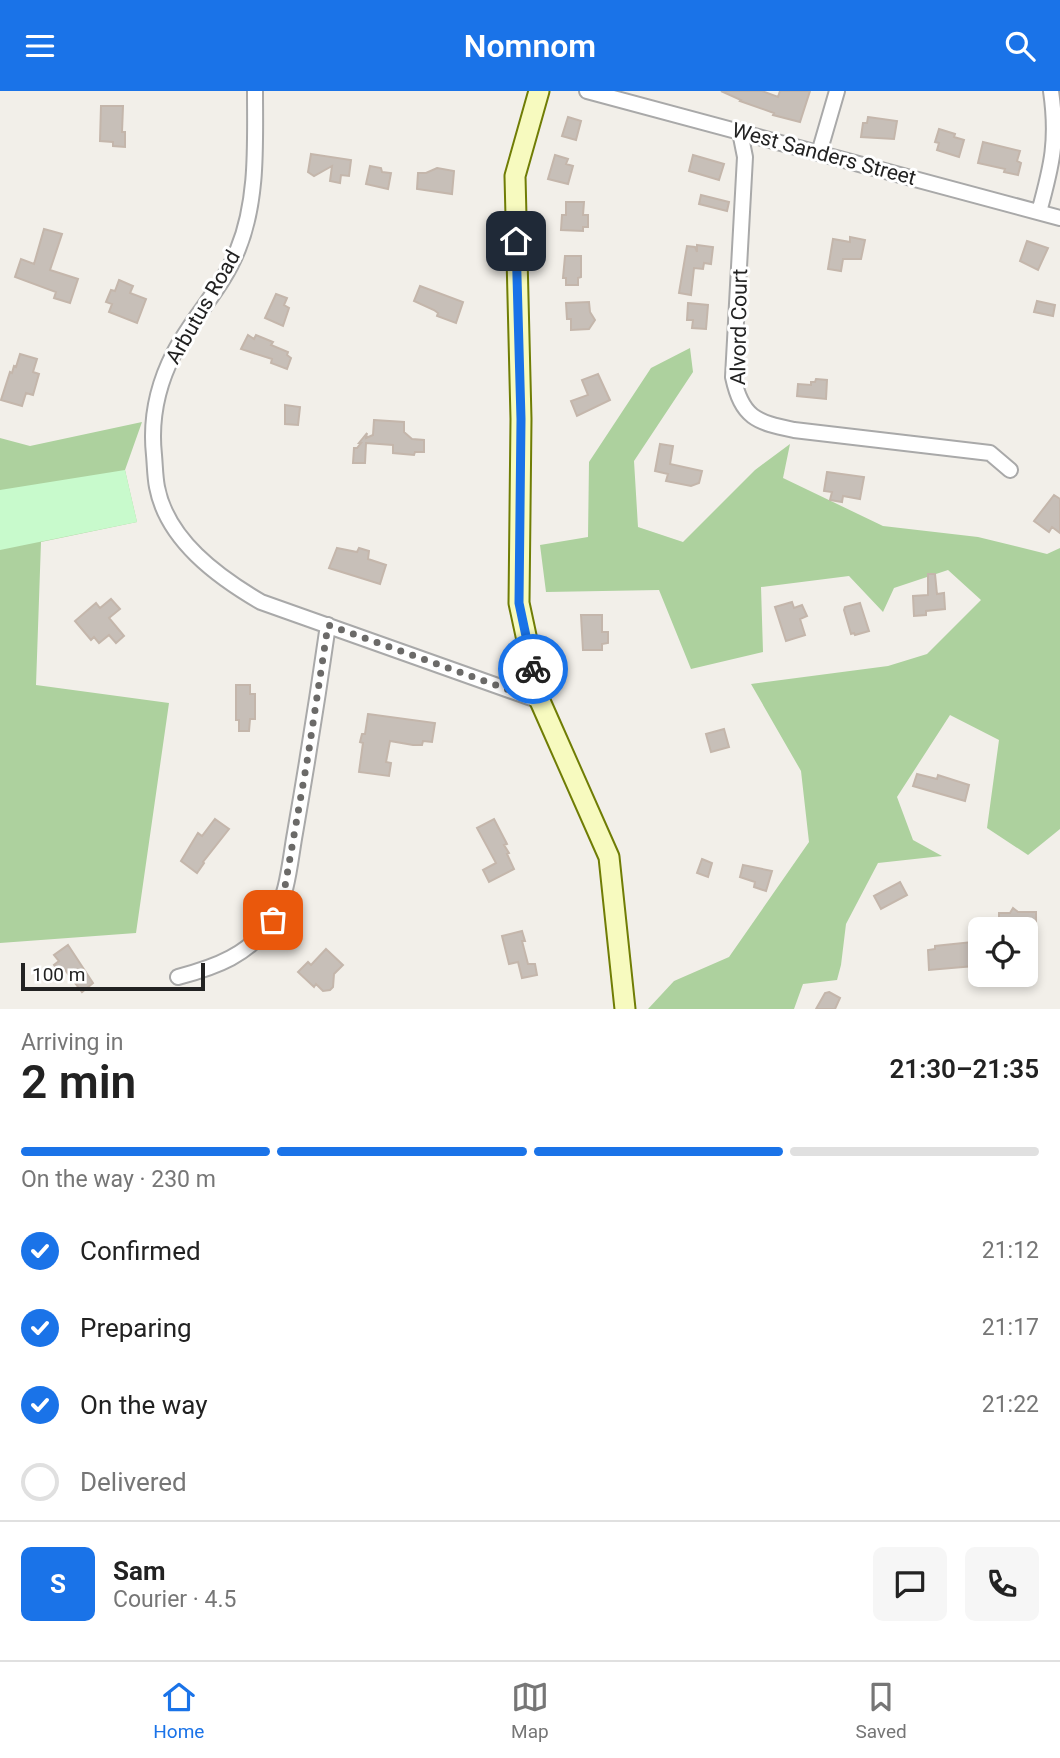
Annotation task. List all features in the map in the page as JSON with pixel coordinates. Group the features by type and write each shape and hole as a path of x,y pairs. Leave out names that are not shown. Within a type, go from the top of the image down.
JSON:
{"main road":[{"path":"539,91 515,176 521,419 519,603 540,701 609,857 625,1009"}],"street":[{"name":"Arbutus Road","path":"255,91 252,187 249,213 239,247 224,280 174,352 156,396 153,442 158,490 170,521 192,550 226,582 261,602 540,701"},
{"name":"West Sanders Street","path":"587,91 1060,218"},
{"path":"819,153 837,91"},
{"path":"1039,212 1054,149 1055,123 1051,91"},
{"name":"Alvord Court","path":"740,132 745,157 733,377 738,398 748,413 765,424 794,430 990,453 1010,470"},
{"path":"178,977 213,968 234,957 253,943 273,920 284,892 328,625"}],"green space":[{"path":"690,348 693,372 634,461 638,527 683,542 755,470 790,444 783,478 883,526 978,537 1047,554 1060,548 1060,829 1028,855 987,828 999,740 950,715 897,797 913,840 942,856 878,863 846,924 837,980 803,984 794,1009 648,1009 674,981 729,957 809,842 801,771 751,684 888,666 927,654 981,600 948,570 894,588 883,612 849,576 761,587 763,652 691,669 659,590 546,592 540,545 588,537 589,462 651,368"},
{"path":"142,422 125,470 137,522 41,542 36,685 169,703 136,933 0,943 0,438 30,446"},
{"path":"125,470 137,522 0,550 0,490"}],"building":[{"path":"721,91 762,91 778,97 780,91 810,91 800,122 773,115 774,113"},
{"path":"101,106 123,106 122,132 125,132 125,147 100,141"},
{"path":"568,117 581,121 576,140 562,136"},
{"path":"868,117 897,121 894,139 861,137 863,123 867,123"},
{"path":"939,129 964,140 959,157 937,150 939,143 935,142"},
{"path":"983,142 1020,151 1017,161 1021,163 1018,175 978,163"},
{"path":"311,154 351,160 349,176 341,175 340,183 330,181 332,166 314,176 308,172"},
{"path":"555,155 568,159 566,164 573,166 568,184 548,179"},
{"path":"693,155 724,164 719,180 689,171"},
{"path":"370,166 391,173 388,189 366,184"},
{"path":"437,168 454,171 452,194 417,189 418,173"},
{"path":"701,195 729,202 727,211 699,204"},
{"path":"566,202 584,202 583,215 588,215 588,227 583,227 583,231 561,230 562,215 566,215"},
{"path":"44,229 62,234 50,270 78,279 70,303 54,298 56,292 15,277 21,259 34,264"},
{"path":"850,237 865,240 861,259 843,259 841,271 828,269 833,239 850,242"},
{"path":"1027,241 1048,248 1038,270 1020,261"},
{"path":"697,245 713,247 711,264 704,263 703,269 694,268 691,295 679,293 687,246 695,247 697,252"},
{"path":"565,256 581,256 581,277 578,278 578,285 566,285 566,278 563,278"},
{"path":"119,280 133,286 130,293 146,299 137,323 109,312 112,304 106,302 111,290 115,291"},
{"path":"420,286 463,302 456,323 437,316 438,313 434,310 414,301"},
{"path":"276,294 287,298 284,305 289,308 283,326 265,318"},
{"path":"1037,301 1055,305 1053,316 1034,312"},
{"path":"589,302 590,312 595,320 589,329 571,330 566,303"},
{"path":"688,303 708,305 706,329 692,328 693,320 687,320"},
{"path":"248,335 254,339 256,335 273,342 271,345 288,352 287,355 291,358 287,369 271,363 272,359 241,349"},
{"path":"20,354 37,359 33,372 39,374 33,395 26,393 22,406 1,400 10,372 16,367"},
{"path":"598,374 610,400 577,416 571,401 588,395 582,380"},
{"path":"816,379 827,380 826,399 797,396 798,384 811,385"},
{"path":"285,405 300,407 298,425 285,424"},
{"path":"374,420 404,422 404,432 412,439 424,440 424,452 415,452 414,455 393,453 393,445 366,443 365,463 353,463 354,448 357,448 367,433 366,438 373,435"},
{"path":"660,444 673,446 670,464 702,471 699,483 691,486 666,481 668,474 655,471"},
{"path":"827,472 864,477 860,499 843,496 842,502 830,500 832,492 824,491"},
{"path":"1054,495 1060,499 1060,533 1052,527 1049,532 1034,521"},
{"path":"337,548 357,552 359,548 369,551 368,559 386,565 380,584 329,568"},
{"path":"928,574 935,574 937,594 944,593 945,609 926,611 926,615 914,616 913,596 928,595"},
{"path":"111,599 120,609 109,618 124,636 116,643 109,635 99,643 94,637 91,640 75,621 96,603 100,608"},
{"path":"792,602 794,608 802,605 807,616 800,619 805,635 786,641 775,607"},
{"path":"860,603 869,631 855,635 851,634 844,610 845,607"},
{"path":"581,615 602,615 602,632 608,632 608,643 602,644 602,650 583,650"},
{"path":"236,685 250,685 250,694 255,694 255,719 250,719 249,731 239,731 239,720 236,720"},
{"path":"368,714 435,723 432,742 423,741 422,745 413,745 390,741 386,762 391,763 389,776 359,772 363,743 360,742 362,734 365,734"},
{"path":"724,729 729,747 711,752 706,734"},
{"path":"917,774 937,779 938,775 969,785 965,801 913,786"},
{"path":"215,819 229,829 197,873 181,861 198,833 202,836"},
{"path":"494,819 507,844 504,845 514,869 489,882 483,870 496,863 477,828"},
{"path":"702,859 712,863 708,877 697,873"},
{"path":"743,865 772,871 766,891 754,887 755,882 740,877"},
{"path":"900,882 907,895 881,909 874,896"},
{"path":"1013,908 1018,912 1036,912 1036,917 999,917 999,913 1010,913"},
{"path":"522,931 528,964 535,964 537,975 522,978 518,962 509,964 502,936"},
{"path":"968,942 968,967 929,970 928,950 935,949 935,946"},
{"path":"68,945 93,983 82,992 65,970 61,973 54,965 59,961 54,955"},
{"path":"326,949 343,965 334,974 333,987 323,991 316,984 314,987 298,972 308,962 311,965"},
{"path":"829,992 840,998 835,1009 816,1009 825,993"}],"way so far":[{"path":"273,920 284,892 328,625 540,701 533,669"}],"route":[{"path":"516,241 521,419 519,603 533,669"}]}
